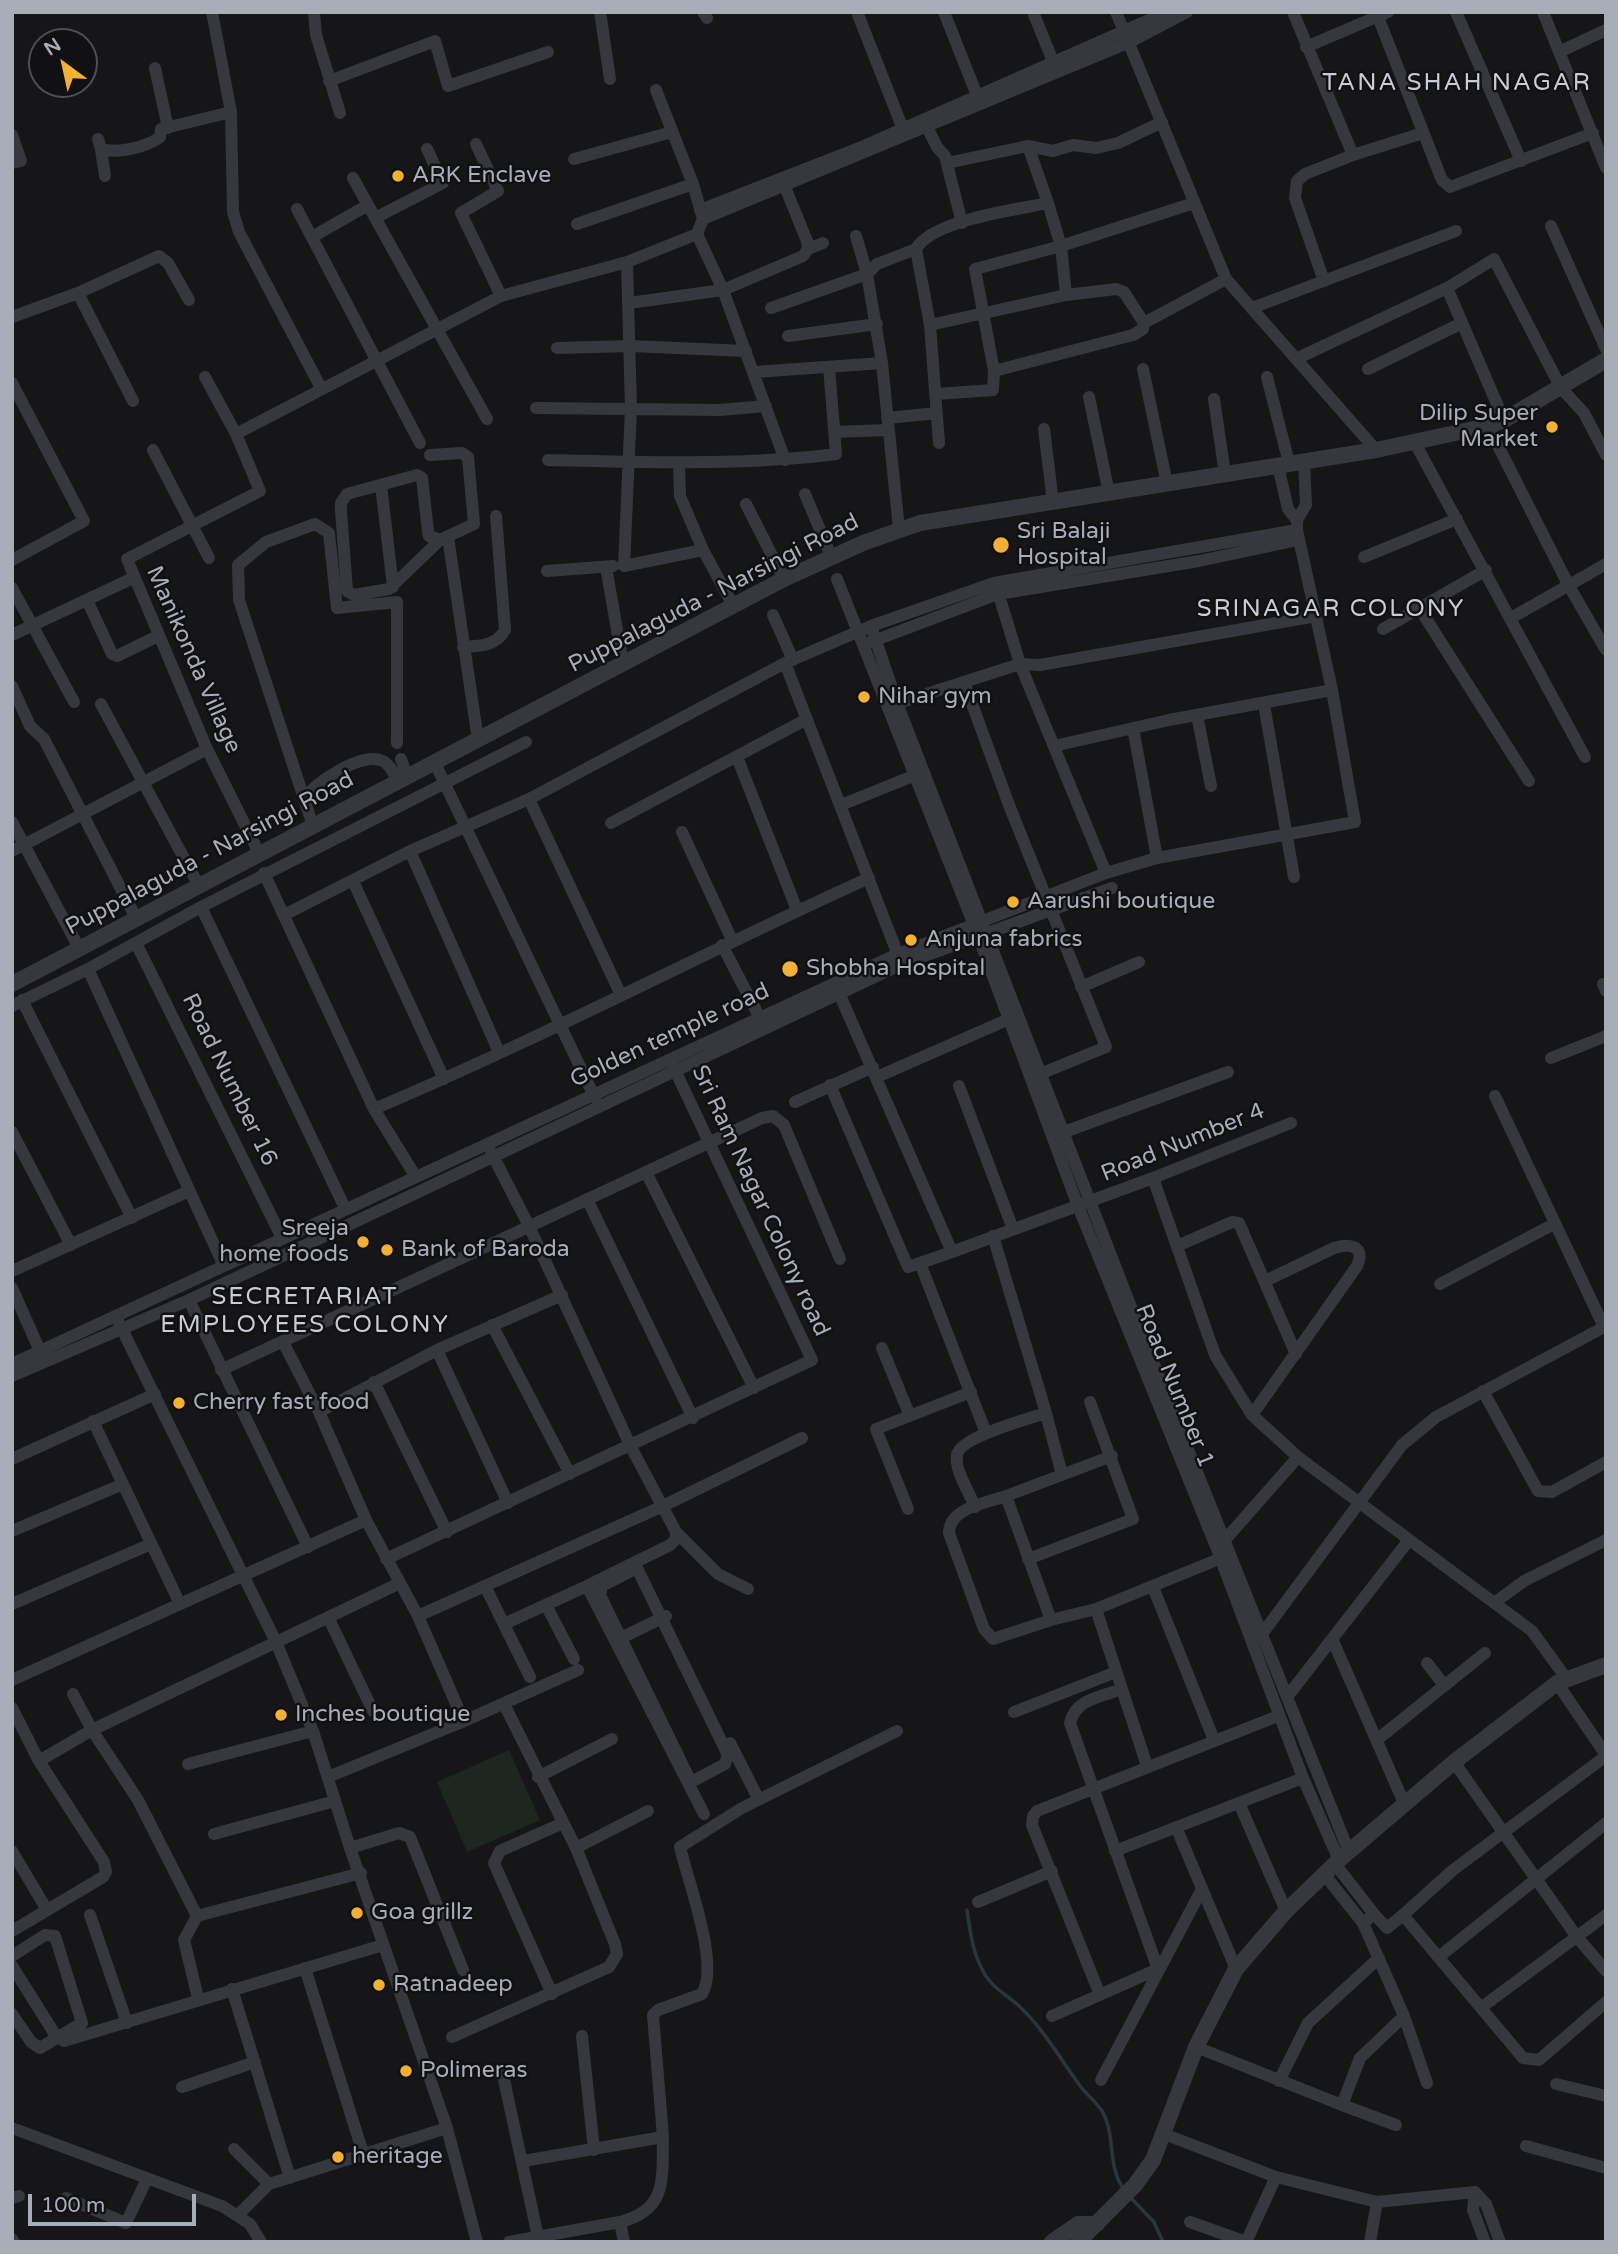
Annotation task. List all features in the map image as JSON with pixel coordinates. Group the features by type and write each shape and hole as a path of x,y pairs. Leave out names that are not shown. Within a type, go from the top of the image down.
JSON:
{"street":[{"path":"212,12 231,112 233,212 239,232 321,387"},
{"path":"314,12 329,80 340,113"},
{"path":"600,12 610,79"},
{"path":"857,12 902,129"},
{"path":"944,12 979,100"},
{"path":"1033,12 1054,64"},
{"path":"1116,12 1226,279 1376,450"},
{"path":"979,100 1054,64 1128,37 1167,12"},
{"path":"702,215 785,187 979,100 1186,12"},
{"path":"1293,12 1353,155"},
{"path":"1456,12 1521,161"},
{"path":"1543,12 1606,168"},
{"path":"1306,47 1383,15 1423,134 1442,180 1450,187 1592,133"},
{"path":"1559,51 1606,30"},
{"path":"329,80 435,41 448,86 548,52"},
{"path":"155,68 168,128"},
{"path":"656,90 693,184 702,215 697,234 723,290 785,460"},
{"path":"105,176 100,144 109,152 151,144 160,137 162,129 231,112"},
{"path":"947,163 1028,146 1053,151 1073,145 1096,148 1118,143 1162,122"},
{"path":"702,215 902,129 925,124"},
{"path":"925,124 947,163 962,223"},
{"path":"574,159 672,132"},
{"path":"1324,281 1295,198 1295,189 1305,174 1353,155 1423,134"},
{"path":"12,135 17,162"},
{"path":"476,144 498,191 461,213 501,296"},
{"path":"1028,146 1061,246 1066,295"},
{"path":"375,218 443,183 427,149"},
{"path":"354,178 487,419"},
{"path":"577,224 693,184"},
{"path":"785,187 807,249"},
{"path":"939,443 930,325 916,249 921,240 932,232 1048,202"},
{"path":"936,394 993,390 994,371 975,269 1061,246 1194,202"},
{"path":"312,237 368,205"},
{"path":"297,209 421,443"},
{"path":"1551,226 1606,349"},
{"path":"1252,308 1456,231"},
{"path":"205,377 236,434 321,387 501,296 627,262 697,234"},
{"path":"856,236 877,324 899,529"},
{"path":"629,303 723,290 803,256 807,249 823,243"},
{"path":"771,308 867,274 877,264 916,249"},
{"path":"12,317 78,293 159,256 168,263 189,300"},
{"path":"1298,358 1447,288 1494,259 1561,388 1584,413 1606,455"},
{"path":"624,566 631,409 627,262"},
{"path":"1144,323 1226,279"},
{"path":"1447,288 1504,420"},
{"path":"930,325 1066,295 1116,289 1124,292 1144,323 1143,329 1133,335 994,371"},
{"path":"78,293 134,401"},
{"path":"1368,369 1462,323"},
{"path":"788,336 877,324"},
{"path":"557,348 631,346 746,351"},
{"name":"Puppalaguda - Narsingi Road","path":"14,978 79,948 260,855 784,579 831,556 899,529 967,514 1376,450 1488,426 1504,420 1606,360"},
{"path":"755,373 882,363"},
{"path":"548,460 679,463 785,460 836,454 829,367"},
{"path":"1143,369 1167,484"},
{"path":"1267,377 1291,463 1306,505 1297,530"},
{"path":"12,383 84,521 12,560"},
{"path":"1089,397 1109,493"},
{"path":"1213,399 1225,474"},
{"path":"536,408 720,410 766,405"},
{"path":"834,432 937,413"},
{"path":"1488,426 1569,586 1606,650"},
{"path":"1044,429 1053,502"},
{"name":"Manikonda Village","path":"236,434 260,491 127,559 207,749 260,855"},
{"path":"1415,443 1585,757"},
{"path":"153,450 209,558"},
{"path":"430,454 461,453 470,459 476,519 470,528 444,539 393,587 360,594 347,591 341,503 347,494 417,475 422,478 429,536 444,539"},
{"path":"679,463 680,496 703,550 734,607"},
{"path":"1054,746 1197,715 1332,690 1297,530 1288,509 1291,463"},
{"path":"381,485 393,587"},
{"path":"805,494 831,556"},
{"path":"746,504 784,579"},
{"path":"463,648 487,645 501,636 505,629 496,516"},
{"path":"1364,557 1457,519"},
{"path":"313,826 239,600 238,565 266,542 315,524 329,533 337,608 397,602 397,743"},
{"path":"284,915 410,851 529,799 789,662 857,631 996,589 1199,561 1297,530"},
{"path":"444,539 478,740"},
{"path":"547,572 624,566 703,550"},
{"path":"1511,618 1606,564"},
{"path":"606,567 623,664"},
{"path":"1382,629 1418,606 1486,570"},
{"path":"12,635 133,578"},
{"path":"837,579 862,646 891,705 981,929"},
{"path":"12,588 74,702"},
{"path":"862,646 996,589"},
{"path":"996,589 1020,664 1106,873"},
{"path":"87,600 112,654 117,656 158,636"},
{"path":"1418,606 1529,780"},
{"path":"773,615 807,719 900,959"},
{"path":"891,705 1020,664 1040,665 1316,616"},
{"path":"871,626 891,705"},
{"path":"964,682 1106,1047 1036,1075"},
{"path":"12,686 30,726 44,739 136,918"},
{"name":"Golden temple road","path":"981,929 1046,897 1106,873 1157,859 1355,822 1332,690"},
{"path":"101,704 199,886"},
{"path":"1264,704 1294,877"},
{"path":"1197,715 1211,786"},
{"path":"611,823 807,719"},
{"path":"1133,728 1157,859"},
{"path":"132,1218 17,1003 88,969 264,873 526,742"},
{"path":"18,848 207,749"},
{"path":"737,757 797,910"},
{"path":"401,759 403,778"},
{"path":"304,799 322,779 375,760 385,762 403,778"},
{"path":"435,761 469,827 600,1107"},
{"path":"841,805 919,774"},
{"path":"529,799 621,995"},
{"path":"12,822 18,848 79,948"},
{"path":"682,832 727,942 754,1026"},
{"path":"410,851 499,1052"},
{"path":"264,873 374,1108 415,1177"},
{"path":"374,1108 444,1079 727,942 869,878"},
{"path":"353,881 444,1079"},
{"name":"Golden temple road","path":"12,1376 119,1322 223,1264 415,1177 600,1107 675,1072 754,1026 900,959 981,929 1051,910 1112,888"},
{"path":"201,907 345,1208"},
{"name":"Road Number 1","path":"981,929 1009,1019 1036,1075"},
{"name":"Road Number 1","path":"981,929 1058,1135 1078,1206 1337,1862"},
{"name":"Road Number 16","path":"136,943 282,1238"},
{"name":"Golden temple road","path":"754,1026 839,993 900,959"},
{"path":"1081,987 1139,962"},
{"path":"88,969 223,1264"},
{"path":"839,993 952,1252"},
{"path":"795,1102 830,1086 875,1072 1009,1019"},
{"path":"1551,1058 1606,1035"},
{"name":"Golden temple road","path":"12,1364 119,1322 189,1300 491,1150 593,1094 670,1059 735,1036"},
{"name":"Sri Ram Nagar Colony road","path":"670,1059 812,1360 754,1388"},
{"path":"1058,1135 1228,1072"},
{"path":"830,1086 908,1267 920,1263 986,1433"},
{"path":"959,1086 1013,1229"},
{"path":"1262,1633 1402,1445 1436,1417 1605,1326 1495,1096"},
{"path":"221,1370 708,1142 762,1118 773,1116 779,1119 840,1259"},
{"name":"Road Number 4","path":"920,1263 1091,1202 1291,1123"},
{"path":"12,1132 71,1245"},
{"name":"Road Number 1","path":"1058,1135 1091,1202 1287,1697 1337,1862"},
{"path":"491,1150 562,1295 631,1447 676,1532 718,1574 748,1589"},
{"path":"386,1559 754,1388 646,1172"},
{"path":"1153,1178 1215,1355 1252,1415 1298,1457 1532,1631 1606,1755 1453,1870 1387,1928 1337,1862"},
{"path":"12,1271 189,1191"},
{"path":"587,1199 693,1418"},
{"path":"1177,1246 1236,1222 1243,1227 1296,1354"},
{"path":"1440,1284 1554,1224"},
{"path":"993,1236 1062,1475"},
{"path":"1252,1415 1357,1266 1361,1257 1359,1250 1354,1245 1346,1244 1265,1281"},
{"path":"12,1289 40,1351"},
{"path":"319,1412 437,1350 562,1295"},
{"path":"189,1300 308,1547"},
{"path":"119,1322 276,1642 313,1731 350,1848 361,1873 383,1945 447,2128 477,2242"},
{"path":"492,1325 570,1474"},
{"path":"283,1342 319,1412 366,1520 418,1616 458,1708"},
{"path":"882,1348 910,1416"},
{"path":"437,1350 508,1503"},
{"path":"374,1382 447,1532"},
{"path":"1483,1391 1538,1491 1552,1492 1606,1462"},
{"path":"908,1509 875,1431 971,1392"},
{"path":"12,1460 155,1394"},
{"path":"1028,1559 1133,1519 1090,1402"},
{"path":"975,1507 958,1466 957,1453 960,1446 986,1433 1046,1413"},
{"path":"93,1421 180,1604"},
{"path":"418,1616 663,1506 802,1438"},
{"path":"1112,1456 956,1514 949,1525 949,1533 984,1629 993,1639 1096,1609 1219,1559"},
{"path":"1224,1541 1298,1457"},
{"path":"12,1531 123,1484"},
{"path":"1006,1496 1052,1620"},
{"path":"12,1680 366,1520"},
{"path":"639,1565 729,1758 725,1764 695,1780 689,1777 599,1592 602,1586 670,1545 676,1539 676,1532"},
{"path":"1287,1697 1409,1540"},
{"path":"1494,1603 1524,1580 1606,1540"},
{"path":"12,1604 151,1544"},
{"path":"504,1624 639,1565"},
{"path":"39,1762 92,1730 400,1583"},
{"path":"485,1586 530,1676"},
{"path":"587,1586 704,1814"},
{"path":"1153,1587 1214,1740"},
{"path":"328,1777 504,1704 576,1664 546,1605"},
{"path":"1096,1609 1147,1766"},
{"path":"621,1639 664,1618"},
{"path":"329,1619 373,1711"},
{"path":"1333,1641 1404,1803"},
{"path":"1378,1739 1485,1653"},
{"path":"1427,1663 1444,1685"},
{"path":"1078,2242 1135,2185 1153,2160 1196,2047 1236,1969 1286,1911 1337,1862 1454,1762 1562,1681 1606,1665"},
{"path":"688,1668 759,1800"},
{"path":"1014,1712 1116,1672"},
{"path":"1122,1689 1081,1703 1073,1712 1070,1723 1158,1969"},
{"path":"73,1694 92,1730 138,1800 197,1916"},
{"path":"452,2037 609,1967 617,1954 576,1848 538,1777 504,1704"},
{"path":"12,1708 39,1762 104,1862 106,1872 103,1877 12,1931"},
{"path":"1100,1995 1032,1825 1033,1816 1037,1811 1093,1788 1278,1716"},
{"path":"188,1764 313,1731"},
{"path":"509,2242 620,2222 644,2213 658,2196 663,2137 653,2015 658,2010 702,1994 709,1977 701,1928 680,1847 759,1800 897,1731"},
{"path":"538,1777 612,1739"},
{"path":"1454,1762 1577,1937 1606,1971"},
{"path":"1115,1851 1303,1778"},
{"path":"214,1834 335,1801"},
{"path":"1239,1803 1286,1911"},
{"path":"576,1848 648,1811"},
{"path":"1440,1956 1606,1823"},
{"path":"552,1994 494,1863 500,1851 563,1824"},
{"path":"1176,1827 1236,1969"},
{"path":"350,1848 399,1833 410,1837 463,1970"},
{"path":"12,1851 47,1910"},
{"path":"1337,1862 1404,2017 1427,2083"},
{"path":"978,1902 1052,1871"},
{"path":"198,1998 184,1940 197,1916 361,1873"},
{"path":"1101,2080 1202,1889"},
{"path":"1363,1923 1374,1914"},
{"path":"90,1915 127,2023"},
{"path":"1403,1915 1523,2058 1530,2061 1539,2060 1606,2002"},
{"path":"1482,2007 1606,1915"},
{"path":"12,1956 45,1935 52,1934 58,1941 82,2019 79,2025 43,2048 37,2047 12,2014"},
{"path":"12,1966 58,2038 64,2041 127,2023 198,1998 383,1945"},
{"path":"1279,2081 1308,2023 1379,1958"},
{"path":"305,1968 363,2153"},
{"path":"1052,2016 1158,1969"},
{"path":"232,1989 290,2178"},
{"path":"1342,2105 1360,2058 1404,2017"},
{"path":"582,2036 594,2150"},
{"path":"1196,2047 1396,2125"},
{"path":"181,2087 255,2062"},
{"path":"503,2075 538,2237"},
{"path":"1556,2084 1606,2096"},
{"path":"12,2127 239,2214 250,2224 261,2242"},
{"path":"239,2214 269,2184 447,2128"},
{"path":"1164,2134 1276,2176 1377,2202 1475,2192"},
{"path":"523,2161 663,2137"},
{"path":"1526,2146 1606,2168"},
{"path":"234,2149 269,2184"},
{"path":"1190,2222 1246,2242 1276,2176"},
{"path":"66,2198 126,2223 147,2179"},
{"path":"1475,2192 1473,2210 1485,2242"},
{"path":"1475,2192 1486,2204 1500,2242"},
{"path":"1370,2242 1377,2202"},
{"path":"620,2222 624,2242"},
{"path":"1052,2242 1079,2224 1097,2224"}],"shaded area":[{"path":"509,1750 540,1820 467,1852 437,1782"}],"waterway":[{"path":"967,1910 973,1946 985,1974 1036,2024 1081,2087 1102,2111 1109,2130 1115,2170 1123,2188"},
{"path":"1130,2197 1154,2222 1163,2242"}],"place":[{"name":"ARK Enclave","path":"398,176"},
{"name":"Dilip Super Market","path":"1552,427"},
{"name":"Sri Balaji Hospital","path":"1001,545"},
{"name":"Nihar gym","path":"864,697"},
{"name":"Aarushi boutique","path":"1013,902"},
{"name":"Anjuna fabrics","path":"911,940"},
{"name":"Shobha Hospital","path":"790,969"},
{"name":"Sreeja home foods","path":"363,1242"},
{"name":"Bank of Baroda","path":"387,1250"},
{"name":"Cherry fast food","path":"179,1403"},
{"name":"Inches boutique","path":"281,1715"},
{"name":"Goa grillz","path":"357,1913"},
{"name":"Ratnadeep","path":"379,1985"},
{"name":"Polimeras","path":"406,2071"},
{"name":"heritage","path":"338,2157"}],"district":[{"name":"TANA SHAH NAGAR","path":"1457,84"},
{"name":"SRINAGAR COLONY","path":"1331,610"},
{"name":"SECRETARIAT EMPLOYEES COLONY","path":"305,1312"}]}
